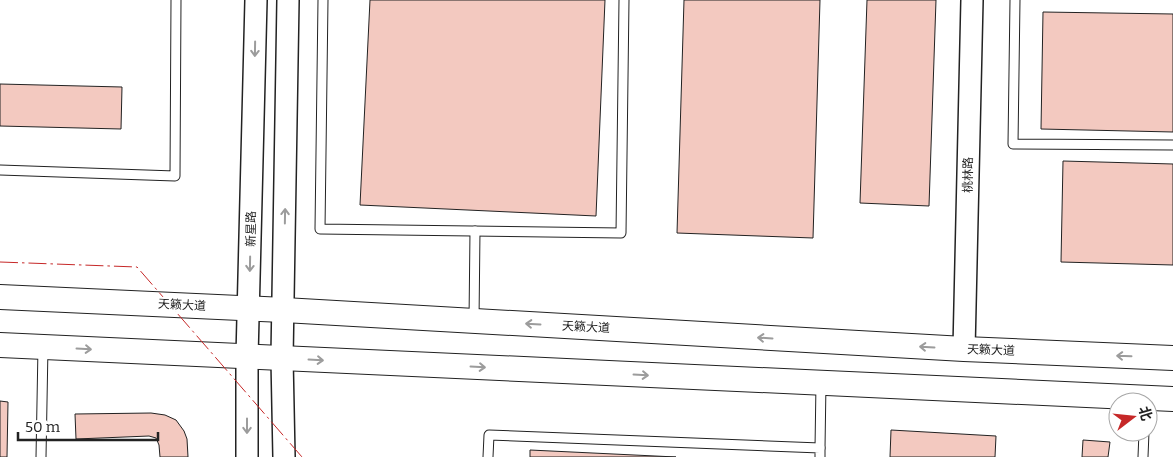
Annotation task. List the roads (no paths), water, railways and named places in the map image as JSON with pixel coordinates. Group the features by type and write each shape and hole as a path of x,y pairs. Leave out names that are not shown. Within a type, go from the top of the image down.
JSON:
{"main road":[{"name":"天籁大道","path":"0,296 249,308 964,349 1173,358"},
{"path":"0,346 821,383 1108,398"},
{"path":"1158,400 1173,399"}],"street":[{"name":"新星路","path":"247,457 247,357 256,0"},
{"path":"284,457 282,358 288,0"},
{"name":"桃林路","path":"964,349 972,0"}],"lane":[{"path":"0,170 176,176 176,0"},
{"path":"323,0 320,229 621,233 624,0"},
{"path":"1015,0 1013,144 1173,145"},
{"path":"474,321 475,231"},
{"path":"41,457 43,347"},
{"path":"488,457 488,435 820,452 821,383"},
{"path":"1143,457 1144,442"}]}
